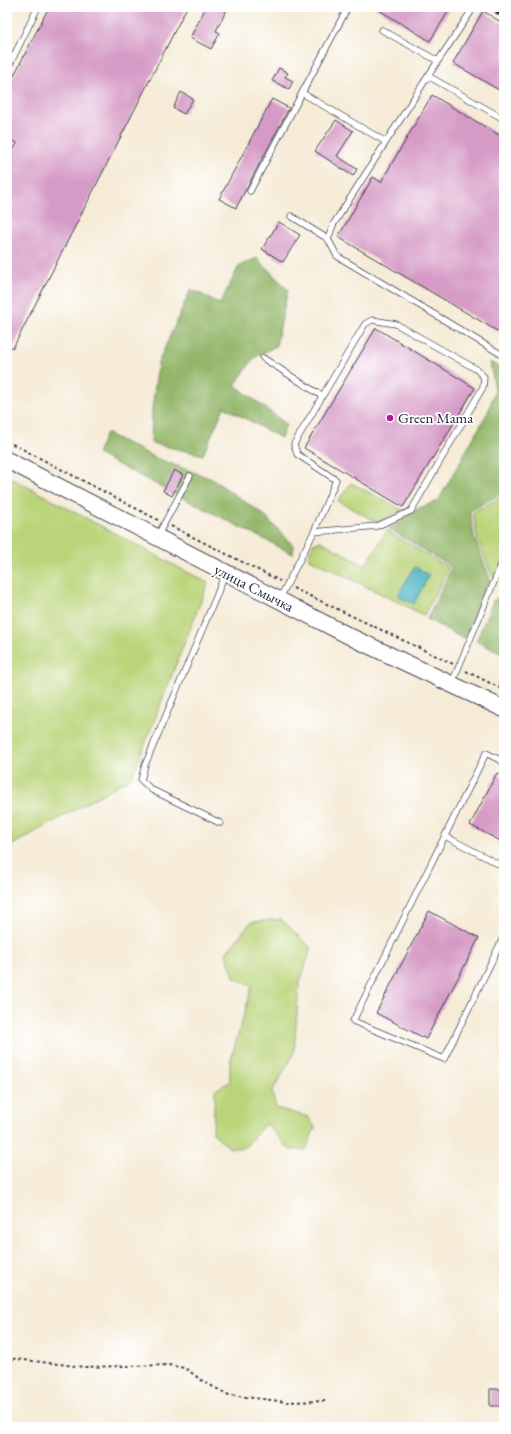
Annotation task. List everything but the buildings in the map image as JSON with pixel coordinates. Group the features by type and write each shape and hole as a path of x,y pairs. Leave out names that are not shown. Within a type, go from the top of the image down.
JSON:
{"street":[{"name":"улица Смычка","path":"7,460 353,638 504,709"}],"lane":[{"path":"7,70 38,7"},
{"path":"250,191 348,9 347,7"},
{"path":"328,239 334,225 386,142 474,7"},
{"path":"382,30 438,61"},
{"path":"428,76 504,119"},
{"path":"302,93 386,142"},
{"path":"291,216 328,239 337,256 504,356"},
{"path":"279,600 314,532 336,480 297,454 294,444 365,324 372,320 396,324 476,369 484,376 483,387 411,511 378,526 314,532"},
{"path":"263,358 322,396"},
{"path":"157,537 190,476"},
{"path":"452,684 504,558"},
{"path":"220,823 152,790 142,780 145,765 225,573"},
{"path":"504,762 486,753 353,1021 444,1059 502,946 504,936"},
{"path":"445,836 504,867"}],"path":[{"path":"7,441 286,585 504,690"},
{"path":"7,1358 84,1367 168,1365 185,1368 204,1382 229,1394 287,1402 325,1401"}],"green space":[{"path":"257,258 288,290 276,346 254,358 235,385 286,424 281,438 224,407 203,455 151,443 152,409 158,363 191,289 220,304 239,266"},
{"path":"490,362 504,370 504,485 500,494 470,511 474,537 490,579 464,639 427,619 452,567 389,529 419,508 438,501 488,412 495,390"},
{"path":"106,433 156,458 212,479 264,515 294,546 293,554 97,454"},
{"path":"7,476 208,583 132,777 7,848"},
{"path":"351,483 403,510 377,522 338,501"},
{"path":"504,493 504,583 492,576 477,538 473,512 503,496"},
{"path":"387,531 449,568 424,615 308,558 313,544 321,541 365,566"},
{"path":"504,593 504,655 476,641 493,601"},
{"path":"281,919 311,948 299,985 294,1053 272,1092 276,1108 308,1117 315,1127 306,1150 290,1150 266,1123 244,1148 230,1148 213,1133 215,1090 230,1082 230,1062 252,987 234,977 226,953 251,922"}],"water":[{"path":"415,567 429,575 414,604 398,597 402,587"}],"railway":[{"path":"488,7 504,17"}],"place":[{"name":"Green Mama","path":"390,418"}]}
